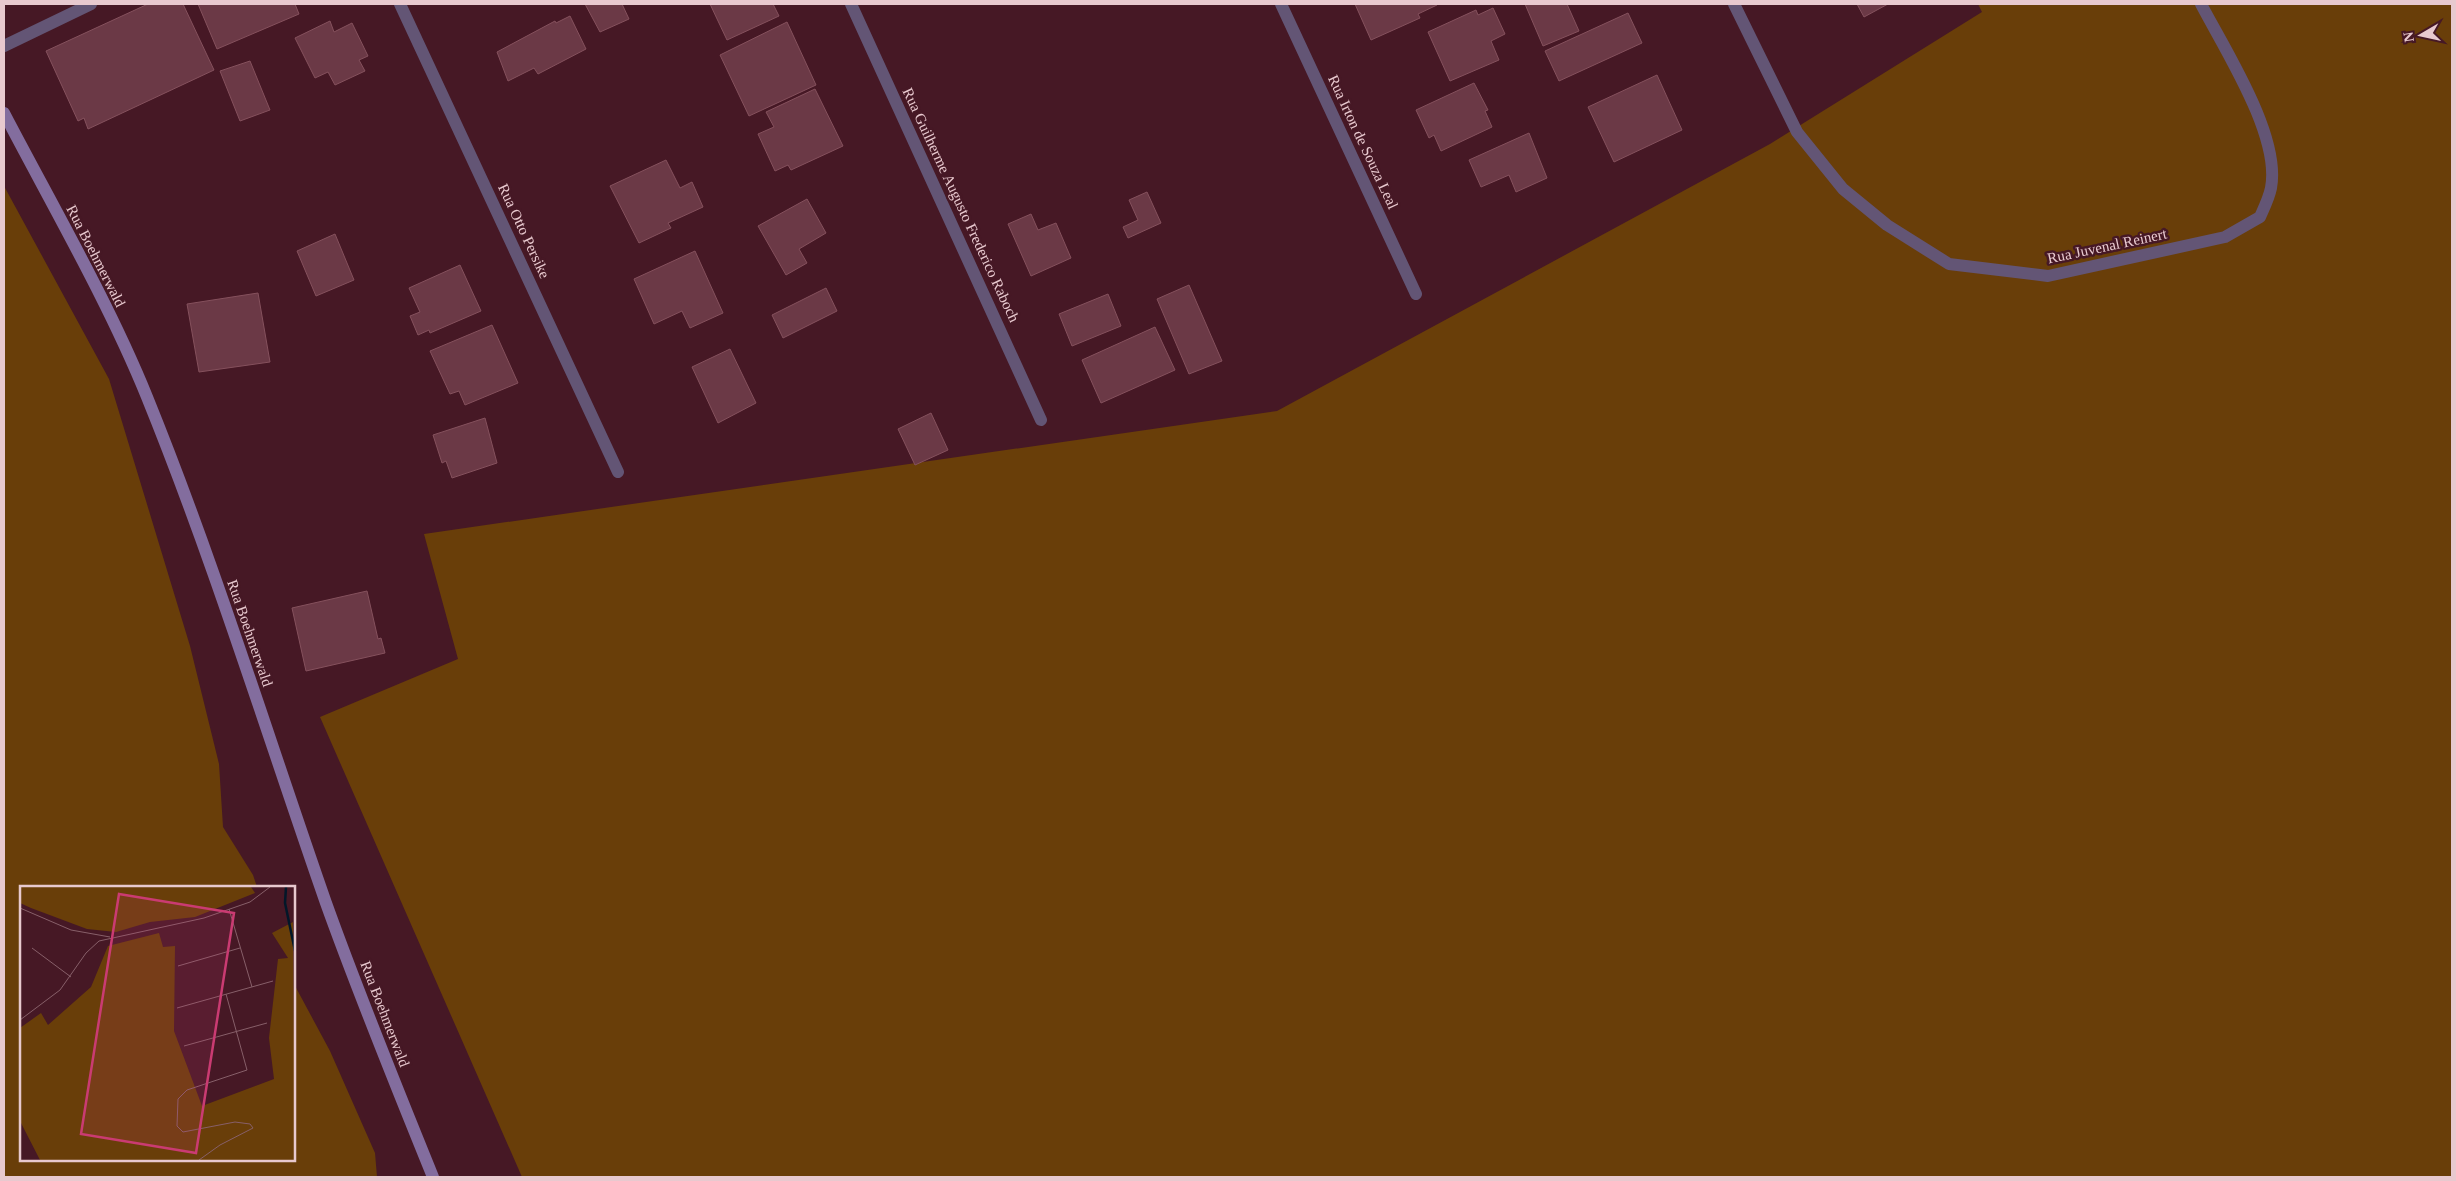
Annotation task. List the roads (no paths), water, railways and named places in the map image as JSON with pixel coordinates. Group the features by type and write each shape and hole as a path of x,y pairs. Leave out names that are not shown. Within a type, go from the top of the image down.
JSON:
{"main road":[{"name":"Rua Boehmerwald","path":"4,113 96,290 146,394 186,498 327,906 382,1052 433,1177"}],"street":[{"path":"4,46 91,4"},
{"name":"Rua Otto Persike","path":"400,4 618,472"},
{"name":"Rua Guilherme Augusto Frederico Raboch","path":"851,4 1042,420"},
{"name":"Rua Irton de Souza Leal","path":"1281,4 1416,294"},
{"name":"Rua Juvenal Reinert","path":"1734,4 1797,132 1843,189 1887,225 1949,264 2048,276 2225,237 2260,217 2271,188 2271,161 2259,116 2201,4"}]}
